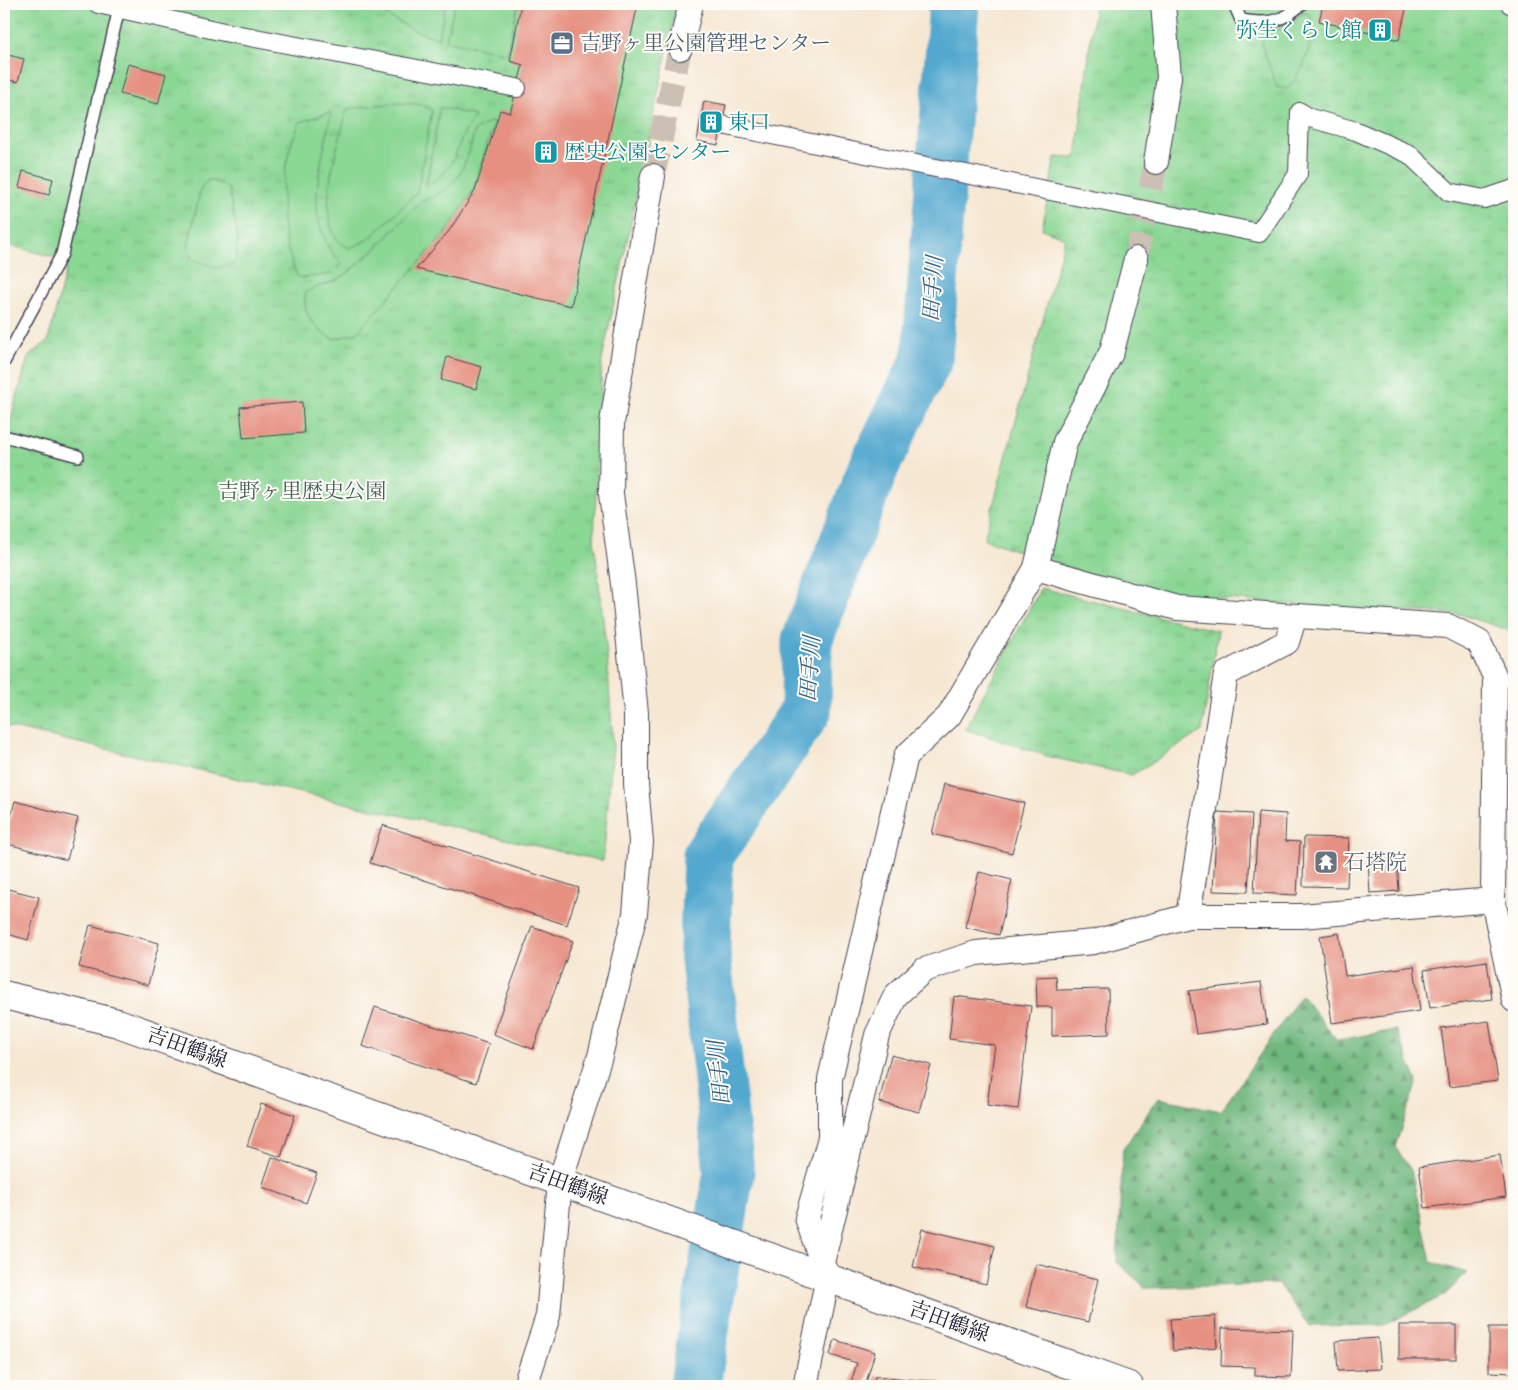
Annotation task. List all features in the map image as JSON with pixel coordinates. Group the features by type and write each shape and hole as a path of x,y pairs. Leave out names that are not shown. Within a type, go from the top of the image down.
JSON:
{"main road":[{"name":"吉田鶴線","path":"4,995 118,1023 560,1181 825,1270 1129,1386"}],"street":[{"path":"98,4 119,6 224,32 517,88"},
{"path":"680,48 691,4"},
{"path":"1156,162 1169,77 1163,4"},
{"path":"1510,4 1514,6"},
{"path":"722,124 1259,233 1298,174 1300,112 1310,118 1356,131 1409,154 1449,192 1484,200 1510,191"},
{"path":"525,1386 548,1316 560,1181 600,1056 635,914 641,842 636,784 636,713 624,592 611,494 612,423 653,176"},
{"path":"825,1270 807,1218 830,1138 830,1079 906,756 949,716 1036,568 1065,442 1112,351 1136,259"},
{"path":"1036,568 1177,608 1448,626 1479,642 1495,677 1493,900 1514,1000"},
{"path":"1188,916 1226,674 1287,642 1295,616"},
{"path":"805,1386 825,1270 877,1035 896,995 924,970 976,953 1094,942 1188,916 1301,916 1493,900"}],"lane":[{"path":"1234,4 1241,20 1261,23 1284,18 1302,4"},
{"path":"4,362 62,254 119,6"},
{"path":"4,436 78,456"}],"green space":[{"name":"吉野ヶ里歴史公園","path":"4,4 677,4 602,360 594,539 607,655 613,746 603,861 4,726 4,444 28,357 48,341 68,261 4,244"},
{"path":"365,4 446,4 438,38 416,31"},
{"path":"455,4 518,4 507,54 446,40"},
{"path":"1095,4 1514,4 1514,632 1459,614 1312,606 1175,595 1066,568 984,539 1065,238 1042,229 1055,157 1076,158"},
{"path":"1301,14 1311,15 1311,37 1304,63 1287,89 1277,87 1261,43 1268,32 1287,27"},
{"path":"393,103 418,104 432,110 417,193 369,239 350,248 337,239 330,224 328,206 334,163 347,109"},
{"path":"440,107 475,116 463,136 452,163 438,179 426,186"},
{"path":"331,112 317,191 317,209 321,228 328,246 341,264 331,274 301,278 297,276 290,258 283,219 282,199 287,159 300,122"},
{"path":"490,122 494,123 473,190 447,231 357,333 335,339 322,332 308,315 305,300 306,292 333,282 353,269 422,201 435,196 453,182 464,165 475,130"},
{"path":"208,180 223,184 229,189 238,240 236,261 233,264 218,268 192,259 188,246 201,188"},
{"path":"1041,588 1218,631 1202,731 1132,775 1050,757 965,729"},
{"path":"1301,995 1337,1040 1396,1030 1417,1081 1395,1147 1411,1170 1431,1262 1467,1273 1445,1295 1384,1325 1309,1326 1278,1284 1146,1288 1117,1262 1123,1149 1158,1098 1221,1111"}],"building":[{"name":"歴史公園センター","path":"521,4 638,4 571,306 416,269 449,231 475,191 500,110 510,113 523,65 510,61"},
{"name":"弥生くらし館","path":"1323,4 1387,4 1406,9 1399,40 1319,21"},
{"path":"4,54 24,59 18,82 4,79"},
{"path":"128,64 166,74 158,104 120,94"},
{"name":"東口","path":"704,101 726,105 718,145 697,141"},
{"path":"23,171 53,179 49,195 19,187"},
{"path":"447,357 482,367 476,389 441,380"},
{"path":"302,402 304,433 243,438 240,407"},
{"path":"944,784 1024,803 1012,853 932,834"},
{"path":"15,801 78,818 67,860 4,843"},
{"path":"1217,812 1252,814 1248,892 1213,891"},
{"path":"1258,812 1286,814 1285,841 1300,842 1297,895 1254,893"},
{"path":"382,825 579,888 567,925 370,863"},
{"name":"石塔院","path":"1304,837 1349,838 1347,887 1303,886"},
{"path":"1397,860 1399,891 1370,893 1368,861"},
{"path":"979,872 1012,880 999,935 965,927"},
{"path":"4,888 39,897 28,940 4,933"},
{"path":"90,925 159,943 148,985 79,967"},
{"path":"532,926 573,941 533,1049 493,1034"},
{"path":"1339,933 1345,976 1414,966 1420,1011 1332,1023 1320,936"},
{"path":"1487,961 1492,999 1430,1008 1424,970"},
{"path":"1056,976 1057,990 1108,989 1109,1034 1052,1036 1052,1007 1037,1007 1036,977"},
{"path":"1261,982 1267,1024 1196,1034 1189,991"},
{"path":"954,996 1031,1006 1018,1109 987,1105 995,1045 949,1039"},
{"path":"375,1007 489,1044 476,1083 362,1046"},
{"path":"1489,1021 1498,1081 1449,1087 1441,1028"},
{"path":"891,1055 931,1065 919,1112 879,1102"},
{"path":"261,1104 295,1115 281,1157 247,1146"},
{"path":"1500,1155 1506,1197 1425,1208 1419,1167"},
{"path":"272,1157 317,1173 306,1203 262,1187"},
{"path":"922,1229 995,1246 986,1284 913,1267"},
{"path":"1036,1264 1098,1279 1088,1322 1026,1307"},
{"path":"1215,1316 1217,1347 1173,1351 1170,1319"},
{"path":"1399,1325 1456,1325 1456,1359 1399,1359"},
{"path":"1489,1327 1514,1327 1514,1373 1489,1372"},
{"path":"1222,1328 1293,1330 1291,1377 1255,1376 1255,1367 1221,1366"},
{"path":"1378,1338 1381,1369 1338,1371 1336,1341"},
{"path":"835,1340 875,1352 865,1386 850,1386 857,1363 830,1355"},
{"path":"875,1376 942,1382 941,1386 874,1386"}],"waterway":[{"name":"田手川","path":"695,1386 729,1171 705,950 708,856 806,711 807,640 874,466 927,359 954,4"}],"tunnel":[{"path":"653,176 680,48"},
{"path":"1136,259 1156,162"}],"place":[{"name":"弥生くらし館","path":"1380,30"},
{"name":"吉野ヶ里公園管理センター","path":"562,43"},
{"name":"東口","path":"711,122"},
{"name":"歴史公園センター","path":"546,152"},
{"name":"石塔院","path":"1326,862"}]}
